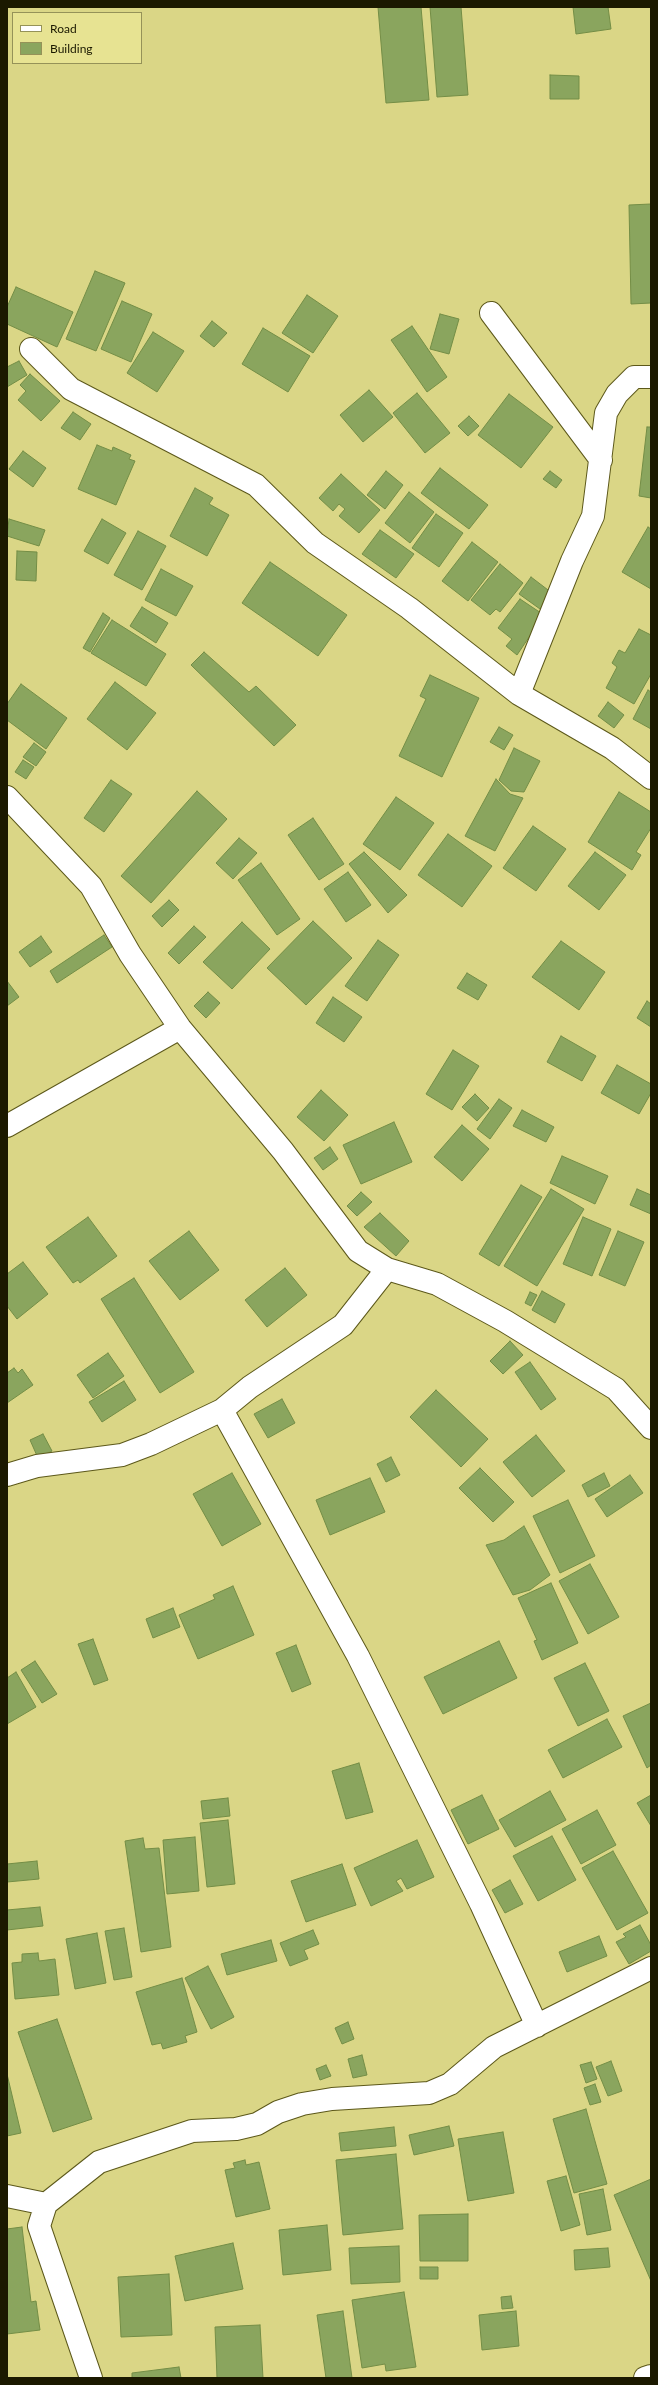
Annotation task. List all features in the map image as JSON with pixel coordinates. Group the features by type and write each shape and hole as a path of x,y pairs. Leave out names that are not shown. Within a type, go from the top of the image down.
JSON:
{"street":[{"path":"491,313 601,460"},
{"path":"31,349 71,389 256,485 315,543 409,608 519,694 612,748 651,778"},
{"path":"519,694 572,561 593,516 606,413 617,394 634,377 651,377"},
{"path":"7,797 91,886 130,954 180,1028 283,1151 358,1251 387,1269 437,1284 505,1320 616,1389 651,1428"},
{"path":"7,1126 180,1028"},
{"path":"7,1475 37,1466 122,1455 151,1444 222,1410 250,1387 343,1325 387,1269"},
{"path":"222,1410 358,1656 481,1904 537,2026"},
{"path":"91,2378 39,2226 46,2204 99,2162 192,2131 236,2129 257,2124 278,2112 302,2104 332,2099 429,2093 450,2084 494,2047 651,1968"},
{"path":"7,2196 46,2204"},
{"path":"645,2378 651,2376"}],"building":[{"path":"378,7 421,7 429,100 386,103"},
{"path":"430,7 461,7 468,95 437,97"},
{"path":"573,7 608,7 611,29 576,34"},
{"path":"550,75 579,76 579,99 550,99"},
{"path":"651,204 651,303 631,304 629,205"},
{"path":"95,271 125,283 96,351 66,339"},
{"path":"16,287 73,312 57,347 7,324 7,307"},
{"path":"307,295 338,316 313,353 282,333"},
{"path":"122,301 152,314 131,362 101,349"},
{"path":"440,314 459,319 449,354 430,349"},
{"path":"212,321 227,333 214,347 200,336"},
{"path":"412,326 447,377 427,392 391,340"},
{"path":"263,328 310,356 288,392 242,364"},
{"path":"153,332 184,351 157,392 127,373"},
{"path":"19,361 27,375 7,387 7,367"},
{"path":"30,374 60,401 41,421 18,400 26,391 20,385"},
{"path":"369,390 393,417 363,442 340,415"},
{"path":"417,393 450,433 425,453 393,413"},
{"path":"509,394 553,427 521,468 478,435"},
{"path":"73,412 91,424 80,440 61,428"},
{"path":"469,416 479,426 468,436 458,426"},
{"path":"647,427 651,427 651,498 639,496"},
{"path":"97,445 112,451 113,447 131,455 129,459 135,461 116,505 78,489"},
{"path":"23,451 46,468 33,487 9,469"},
{"path":"440,468 488,505 469,529 421,493"},
{"path":"386,471 403,485 385,509 367,495"},
{"path":"550,471 562,480 556,488 543,479"},
{"path":"341,474 380,510 359,533 339,516 345,509 339,504 333,511 319,498"},
{"path":"195,488 213,498 209,504 229,515 207,556 170,536"},
{"path":"409,492 434,512 410,543 385,523"},
{"path":"436,514 463,533 439,567 412,548"},
{"path":"9,519 45,530 39,546 7,536"},
{"path":"102,519 126,533 108,564 84,551"},
{"path":"648,527 651,529 651,589 622,572"},
{"path":"380,530 414,554 396,578 362,554"},
{"path":"138,531 166,546 142,590 114,575"},
{"path":"472,542 498,562 468,601 442,581"},
{"path":"17,551 37,552 36,581 16,580"},
{"path":"270,562 347,615 318,656 242,603"},
{"path":"500,564 523,583 500,612 496,609 490,615 471,600"},
{"path":"161,569 193,586 176,616 145,600"},
{"path":"531,577 552,593 540,609 519,594"},
{"path":"520,599 544,615 517,655 506,646 512,639 498,628"},
{"path":"142,607 168,623 156,643 130,626"},
{"path":"103,613 110,618 90,652 83,648"},
{"path":"112,620 166,654 146,686 91,653"},
{"path":"639,629 651,635 651,674 634,704 606,688 617,667 612,663 619,650 625,653"},
{"path":"204,652 249,692 256,686 296,725 274,746 191,665"},
{"path":"430,675 479,698 442,777 399,756 426,699 420,696"},
{"path":"115,682 156,713 127,750 87,719"},
{"path":"21,684 67,718 46,749 7,720 7,704"},
{"path":"648,690 651,692 651,729 633,719"},
{"path":"608,702 624,715 614,728 598,716"},
{"path":"499,727 513,735 504,750 490,742"},
{"path":"34,743 46,752 36,766 23,757"},
{"path":"514,748 540,761 524,792 511,791 499,780"},
{"path":"23,760 34,767 26,779 15,772"},
{"path":"496,779 510,794 523,798 495,851 465,836"},
{"path":"111,780 132,794 104,832 84,818"},
{"path":"197,791 227,819 151,903 121,876"},
{"path":"619,792 651,812 651,828 636,852 641,855 632,870 588,842"},
{"path":"396,797 434,823 400,870 363,844"},
{"path":"313,818 344,864 319,880 288,835"},
{"path":"533,826 566,849 536,891 503,868"},
{"path":"448,834 492,866 462,907 418,875"},
{"path":"239,838 257,853 233,879 216,863"},
{"path":"364,852 407,895 388,913 349,864"},
{"path":"595,852 626,875 599,910 568,886"},
{"path":"261,863 300,919 277,935 238,880"},
{"path":"348,872 371,905 346,922 324,889"},
{"path":"169,900 179,910 162,927 152,916"},
{"path":"313,921 352,958 306,1005 267,968"},
{"path":"242,922 270,949 232,989 203,962"},
{"path":"194,926 206,937 179,964 168,953"},
{"path":"104,935 112,947 57,983 50,971"},
{"path":"41,936 52,952 30,967 19,952"},
{"path":"378,940 399,955 367,1001 345,986"},
{"path":"561,941 605,972 579,1010 532,977"},
{"path":"467,973 487,985 478,1000 457,988"},
{"path":"7,981 19,997 7,1006"},
{"path":"208,992 220,1003 206,1018 194,1006"},
{"path":"333,997 362,1017 344,1042 316,1023"},
{"path":"647,1001 651,1004 651,1027 637,1018"},
{"path":"561,1036 596,1056 582,1081 547,1062"},
{"path":"453,1050 479,1066 452,1110 426,1094"},
{"path":"617,1065 651,1084 651,1093 639,1114 601,1093"},
{"path":"321,1090 348,1115 324,1141 297,1117"},
{"path":"475,1094 489,1108 477,1121 462,1107"},
{"path":"499,1099 512,1108 490,1139 477,1129"},
{"path":"522,1110 554,1127 546,1142 513,1126"},
{"path":"394,1122 412,1162 361,1184 343,1145"},
{"path":"462,1125 489,1149 462,1181 434,1157"},
{"path":"330,1147 338,1159 323,1170 314,1158"},
{"path":"562,1156 608,1176 595,1204 550,1183"},
{"path":"521,1185 542,1197 499,1266 479,1254"},
{"path":"551,1189 584,1209 537,1286 504,1266"},
{"path":"637,1189 651,1195 651,1214 630,1205"},
{"path":"361,1192 372,1202 357,1216 347,1206"},
{"path":"380,1213 409,1241 396,1256 364,1227"},
{"path":"88,1217 117,1256 80,1283 78,1280 73,1283 46,1247"},
{"path":"583,1217 611,1229 592,1276 563,1264"},
{"path":"189,1231 219,1270 180,1300 149,1261"},
{"path":"618,1231 644,1242 625,1286 599,1275"},
{"path":"23,1262 48,1294 17,1319 7,1306 7,1274"},
{"path":"285,1268 307,1295 267,1327 245,1300"},
{"path":"134,1278 194,1372 160,1393 101,1299"},
{"path":"542,1291 565,1304 555,1323 532,1310"},
{"path":"530,1292 537,1295 531,1306 525,1303"},
{"path":"510,1341 523,1355 503,1374 490,1361"},
{"path":"108,1353 124,1376 93,1398 77,1375"},
{"path":"530,1362 556,1399 541,1410 515,1372"},
{"path":"14,1368 18,1373 22,1369 33,1385 7,1403 7,1373"},
{"path":"124,1381 136,1400 102,1422 89,1402"},
{"path":"436,1390 488,1439 461,1467 410,1417"},
{"path":"282,1399 295,1423 268,1438 254,1414"},
{"path":"43,1434 52,1451 38,1458 30,1440"},
{"path":"536,1435 565,1471 532,1497 503,1462"},
{"path":"391,1457 400,1475 386,1482 377,1464"},
{"path":"480,1468 514,1502 493,1522 459,1488"},
{"path":"232,1473 261,1524 222,1546 193,1494"},
{"path":"604,1473 610,1486 588,1497 582,1485"},
{"path":"630,1475 643,1493 607,1517 595,1499"},
{"path":"370,1478 385,1512 330,1535 316,1500"},
{"path":"568,1500 595,1556 560,1573 533,1516"},
{"path":"524,1526 550,1575 530,1590 513,1595 486,1545 504,1540"},
{"path":"590,1564 619,1617 588,1634 559,1581"},
{"path":"551,1583 578,1643 542,1660 534,1641 537,1640 518,1598"},
{"path":"233,1586 254,1635 198,1659 179,1615 215,1599 213,1595"},
{"path":"173,1608 180,1627 153,1638 146,1619"},
{"path":"93,1639 108,1680 94,1685 78,1644"},
{"path":"499,1641 517,1678 443,1714 424,1677"},
{"path":"296,1645 311,1684 292,1692 276,1653"},
{"path":"35,1661 57,1694 42,1703 21,1670"},
{"path":"585,1663 609,1711 578,1726 554,1678"},
{"path":"16,1672 36,1707 7,1724 7,1678"},
{"path":"651,1703 651,1765 647,1768 623,1716"},
{"path":"607,1719 622,1747 563,1778 548,1750"},
{"path":"359,1763 373,1812 346,1819 332,1771"},
{"path":"550,1791 566,1820 515,1847 499,1820"},
{"path":"482,1795 499,1829 468,1844 451,1810"},
{"path":"651,1795 651,1826 637,1803"},
{"path":"228,1798 230,1816 203,1819 201,1801"},
{"path":"597,1810 616,1845 581,1864 562,1829"},
{"path":"228,1820 235,1884 207,1887 200,1823"},
{"path":"552,1836 576,1880 538,1901 513,1856"},
{"path":"195,1837 199,1891 167,1894 163,1840"},
{"path":"143,1838 145,1849 159,1848 171,1947 141,1952 125,1841"},
{"path":"417,1840 434,1877 407,1889 401,1878 396,1881 403,1891 371,1906 354,1868"},
{"path":"613,1851 648,1913 617,1930 582,1868"},
{"path":"37,1861 39,1879 7,1882 7,1864"},
{"path":"342,1864 356,1905 306,1922 291,1881"},
{"path":"510,1880 523,1904 505,1913 492,1890"},
{"path":"40,1907 43,1926 7,1930 7,1910"},
{"path":"640,1925 651,1945 651,1951 629,1964 616,1942 626,1937 623,1934"},
{"path":"124,1928 132,1977 114,1980 105,1931"},
{"path":"313,1930 319,1944 304,1950 308,1959 290,1966 280,1943"},
{"path":"97,1933 106,1983 75,1989 66,1939"},
{"path":"599,1936 607,1956 567,1972 559,1952"},
{"path":"271,1940 277,1961 227,1975 221,1954"},
{"path":"38,1953 39,1961 55,1959 59,1995 15,1999 12,1963 22,1962 22,1954"},
{"path":"208,1966 234,2017 211,2029 185,1978"},
{"path":"182,1978 197,2032 185,2036 187,2042 163,2049 161,2043 152,2045 136,1992"},
{"path":"57,2019 92,2119 53,2132 18,2032"},
{"path":"348,2022 354,2039 342,2044 335,2028"},
{"path":"362,2055 367,2075 353,2078 348,2059"},
{"path":"611,2061 622,2091 608,2096 596,2067"},
{"path":"591,2062 597,2079 586,2083 580,2065"},
{"path":"326,2065 331,2076 320,2080 316,2069"},
{"path":"7,2074 21,2133 7,2136"},
{"path":"595,2084 601,2102 590,2105 584,2088"},
{"path":"586,2109 607,2184 574,2193 553,2119"},
{"path":"449,2126 454,2146 414,2155 409,2135"},
{"path":"394,2127 396,2146 341,2151 339,2133"},
{"path":"503,2132 514,2193 468,2201 458,2139"},
{"path":"396,2154 403,2229 343,2235 336,2160"},
{"path":"245,2160 246,2165 259,2162 270,2209 236,2217 225,2170 235,2168 233,2163"},
{"path":"566,2176 580,2225 561,2231 547,2181"},
{"path":"651,2179 651,2281 614,2195"},
{"path":"603,2189 611,2230 587,2235 579,2194"},
{"path":"468,2214 468,2261 420,2261 419,2215"},
{"path":"327,2225 331,2270 283,2275 279,2230"},
{"path":"22,2227 31,2302 36,2301 40,2330 7,2334 7,2229"},
{"path":"233,2243 243,2289 185,2301 175,2256"},
{"path":"399,2246 400,2282 351,2284 349,2248"},
{"path":"608,2248 610,2267 575,2270 574,2250"},
{"path":"420,2267 438,2267 438,2279 420,2279"},
{"path":"169,2274 172,2335 121,2337 118,2277"},
{"path":"404,2292 416,2367 386,2371 385,2364 362,2368 352,2300"},
{"path":"511,2296 513,2308 502,2309 501,2297"},
{"path":"343,2311 352,2378 326,2378 317,2315"},
{"path":"516,2311 519,2346 482,2350 479,2315"},
{"path":"260,2325 263,2378 217,2378 215,2327"},
{"path":"179,2367 181,2378 132,2378 132,2373"}]}
